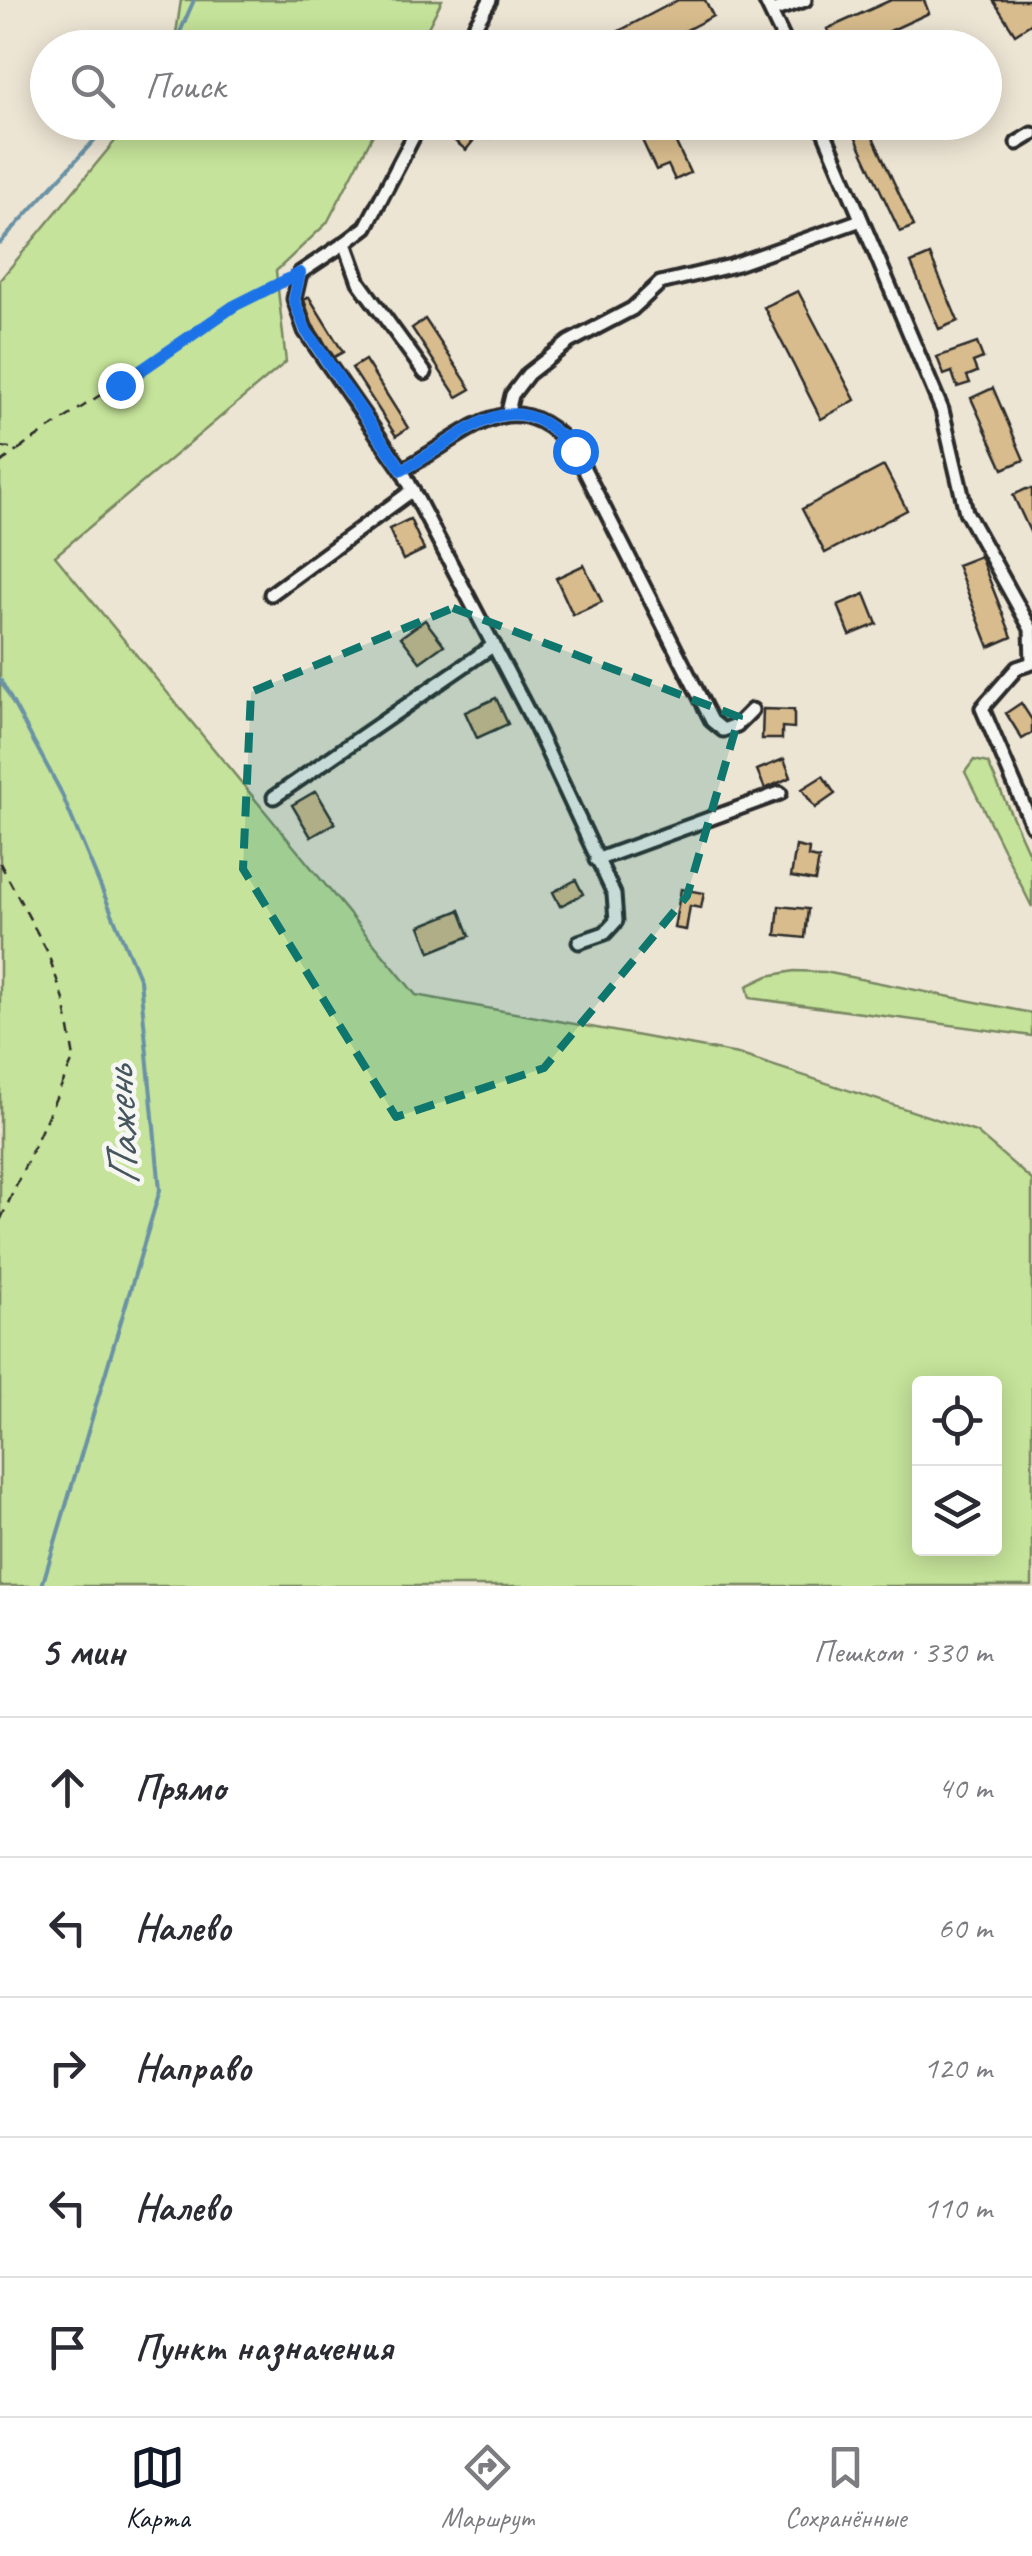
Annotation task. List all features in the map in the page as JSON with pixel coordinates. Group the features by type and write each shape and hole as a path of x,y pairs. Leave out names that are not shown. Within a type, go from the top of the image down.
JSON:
{"street":[{"path":"472,30 490,0"},
{"path":"779,30 768,6 805,0"},
{"path":"1017,144 1032,134"},
{"path":"412,140 366,227 300,273 294,300 306,331 402,470 494,646 614,894 616,921 605,933 579,942"},
{"path":"828,140 942,410 966,512 1031,629 1032,663 1017,668 982,708 1032,825"},
{"path":"508,412 512,395 528,374 569,342 632,309 660,283 731,266 861,220"},
{"path":"345,244 359,282 426,374"},
{"path":"402,470 508,412 531,414 557,430 575,451 712,721 723,730 737,725 752,710"},
{"path":"271,594 412,490"},
{"path":"274,797 494,646"},
{"path":"596,860 780,793"}],"path":[{"path":"0,463 234,306 300,273"},
{"path":"0,447 19,449"},
{"path":"0,862 47,951 64,1000 74,1058 0,1221"}],"highlighted area":[{"path":"453,608 739,717 687,896 544,1068 396,1117 243,869 251,692"}],"green space":[{"path":"181,0 442,0 427,30 177,30"},
{"path":"116,140 370,140 327,223 276,271 286,362 55,556 416,995 738,1054 976,1132 1032,1180 1032,1586 0,1586 0,280"},
{"path":"974,760 988,763 1032,860 1032,907 965,772"},
{"path":"794,971 825,972 1032,1013 1032,1036 750,998 747,986 768,976"}],"building":[{"path":"678,0 705,0 713,16 686,30 621,30"},
{"path":"891,0 924,0 929,13 892,30 827,29"},
{"path":"993,0 1032,0 1032,23 1015,34"},
{"path":"454,140 474,140 466,150"},
{"path":"642,140 675,140 690,173 675,180 668,165 656,170"},
{"path":"857,140 874,140 914,226 900,232"},
{"path":"930,255 958,321 939,329 911,263"},
{"path":"798,291 855,400 821,419 764,307"},
{"path":"309,297 343,352 334,357 312,324 304,300"},
{"path":"425,319 471,389 457,397 412,328"},
{"path":"977,343 983,358 973,362 977,372 967,376 970,383 957,387 952,372 944,375 937,357"},
{"path":"365,360 408,428 396,436 352,368"},
{"path":"993,388 1024,460 1003,469 971,398"},
{"path":"884,466 907,510 825,553 802,509"},
{"path":"1032,489 1032,536 1013,495"},
{"path":"410,519 424,550 403,560 389,529"},
{"path":"980,556 1012,637 989,647 957,565"},
{"path":"584,565 602,602 573,615 556,578"},
{"path":"865,594 877,624 850,635 838,605"},
{"path":"425,620 444,645 420,662 401,637"},
{"path":"496,698 508,724 477,738 465,712"},
{"path":"1021,703 1032,720 1032,733 1022,739 1006,713"},
{"path":"763,709 794,710 794,728 782,727 782,739 762,739"},
{"path":"784,759 791,777 765,789 757,770"},
{"path":"823,776 835,794 815,808 802,789"},
{"path":"316,791 335,823 311,837 292,805"},
{"path":"796,846 809,849 808,857 819,859 815,881 791,877"},
{"path":"576,880 583,894 560,906 553,892"},
{"path":"681,889 704,893 701,908 690,906 686,930 674,928"},
{"path":"779,906 808,909 805,938 776,935"},
{"path":"460,910 470,936 430,952 420,926"}],"waterway":[{"name":"Пажень","path":"181,30 194,0"},
{"name":"Пажень","path":"0,243 94,140"},
{"name":"Пажень","path":"0,679 60,790 140,980 160,1190 42,1586"}],"route":[{"path":"120,385 234,306 300,273 294,300 306,331 402,470 508,412 531,414 557,430 575,451"}]}
